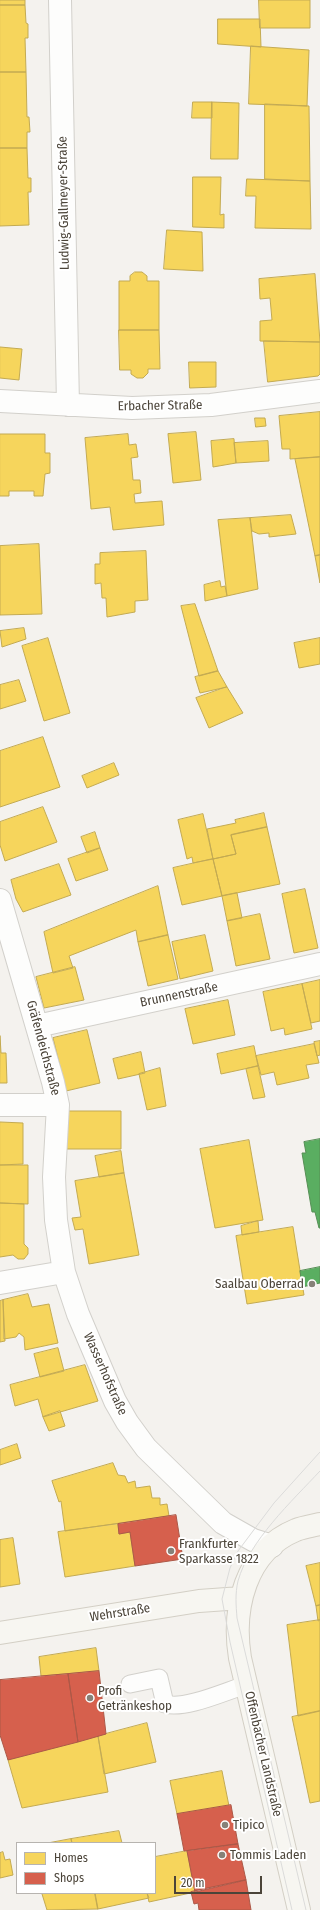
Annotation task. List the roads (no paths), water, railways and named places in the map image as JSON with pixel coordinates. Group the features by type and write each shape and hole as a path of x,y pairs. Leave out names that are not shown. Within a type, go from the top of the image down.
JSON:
{"main road":[{"path":"272,1546 296,1530 320,1524"},
{"name":"Offenbacher Landstraße","path":"272,1546 253,1566 241,1598 237,1618 237,1642 299,1910"},
{"name":"Wehrstraße","path":"0,1633 199,1601 241,1598"}],"street":[{"name":"Ludwig-Gallmeyer-Straße","path":"60,0 68,405"},
{"name":"Erbacher Straße","path":"0,401 132,408 211,405 320,391"},
{"name":"Gräfendeichstraße","path":"0,900 53,1082 58,1105 54,1177 56,1220 64,1272"},
{"name":"Brunnenstraße","path":"37,1026 320,964"},
{"path":"0,1105 58,1105"},
{"path":"0,1283 64,1272"},
{"name":"Wasserhofstraße","path":"64,1272 78,1314 115,1401 127,1422 146,1448 223,1523 247,1537 272,1546"}],"lane":[{"path":"130,1684 159,1678 165,1704 172,1706 206,1698 246,1685"}],"tram line":[{"path":"292,1910 230,1642 222,1599 230,1568 238,1551 274,1503 320,1452"},
{"path":"306,1910 237,1618 236,1595 238,1581 244,1566 261,1537 285,1508 320,1471"}],"place":[{"name":"Saalbau Oberrad","path":"312,1284"},
{"name":"Frankfurter Sparkasse 1822","path":"171,1551"},
{"name":"Profi Getränkeshop","path":"90,1698"},
{"name":"Tipico","path":"225,1825"},
{"name":"Tommis Laden","path":"222,1855"}]}
